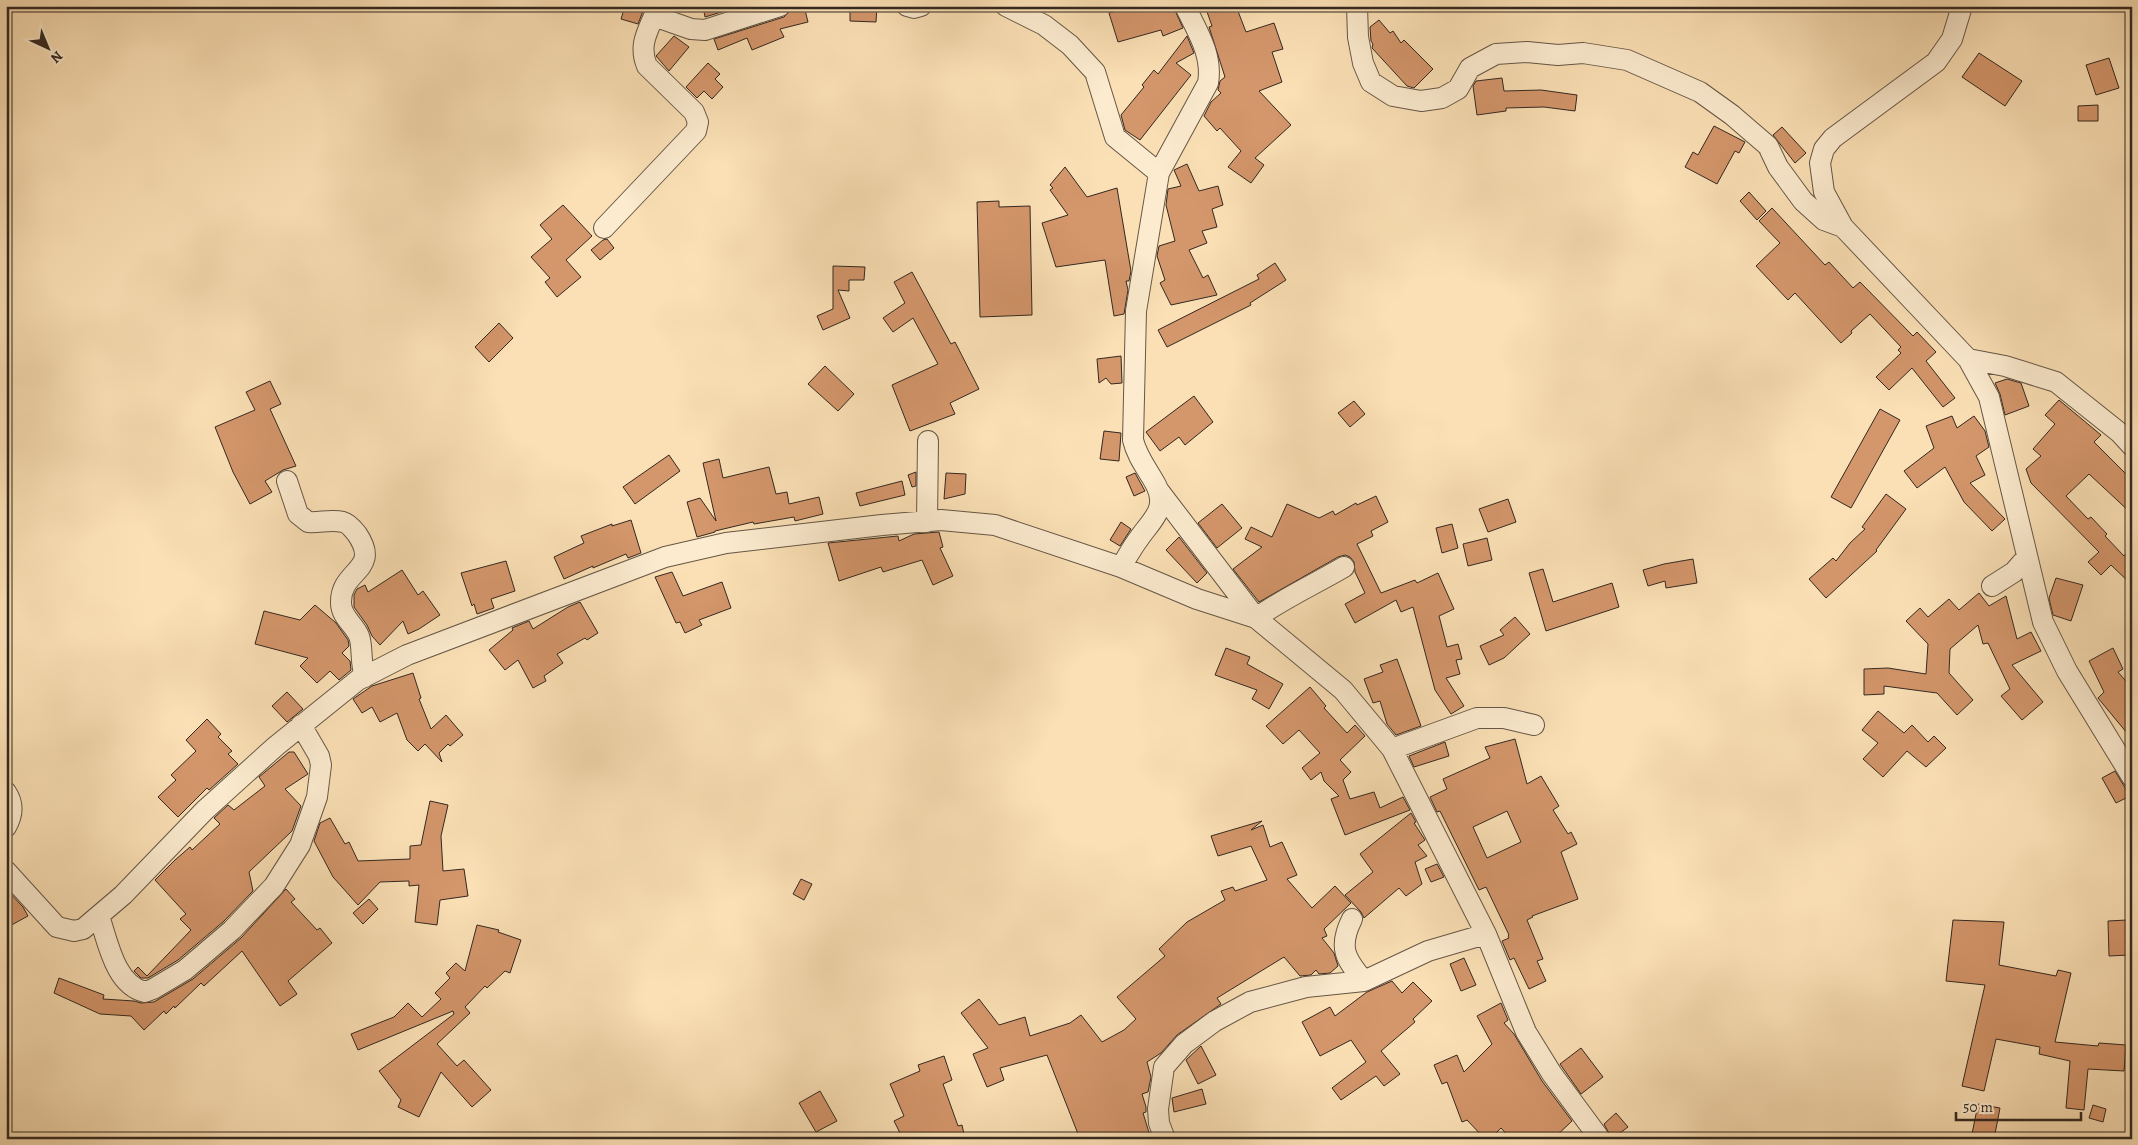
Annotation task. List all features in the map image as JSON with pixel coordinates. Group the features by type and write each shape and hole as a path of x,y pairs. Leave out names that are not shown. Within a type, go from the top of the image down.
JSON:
{"street":[{"path":"604,228 645,187 696,131 698,122 694,112 647,66 643,56 642,45 652,11 691,29 706,30 780,6"},
{"path":"907,6 914,8 921,6"},
{"path":"1006,6 1044,25 1070,44 1096,72 1115,137 1159,173"},
{"path":"1185,6 1206,52 1210,73 1208,83 1159,173 1136,311 1135,390 1132,426 1135,450 1159,491 1256,618 1343,690 1392,749 1486,934 1526,1032 1594,1135"},
{"path":"1357,6 1358,37 1363,63 1371,82 1393,96 1421,101 1442,98 1458,89 1470,68 1496,54 1527,52 1558,55 1583,53 1627,60 1700,92 1732,115 1768,146 1778,167 1803,201 1824,220 1843,227"},
{"path":"1962,6 1952,38 1936,62 1833,138 1824,149 1820,163 1824,192 1843,227 1968,359 1989,398 2043,622 2054,648 2132,776"},
{"path":"1968,359 2006,366 2056,382 2132,446"},
{"path":"927,522 928,441"},
{"path":"287,481 298,514 308,522 344,522 353,528 366,551 364,562 342,589 340,605 346,618 360,637 361,665 365,677"},
{"path":"1120,566 1159,511 1161,505 1159,491"},
{"path":"6,871 57,927 74,931 83,929 99,916 232,784 302,725 365,677 407,655 665,557 726,543 840,529 941,520 995,525 1120,566 1197,599 1256,618"},
{"path":"1992,586 2014,572 2027,558"},
{"path":"1256,618 1277,603 1317,584 1344,567"},
{"path":"1392,749 1477,718 1504,718 1534,725"},
{"path":"99,916 121,974 129,985 145,992 154,989 184,970 232,930 274,886 300,845 314,805 321,765 319,756 302,725"},
{"path":"6,792 12,804 12,814 6,827"},
{"path":"1352,919 1343,946 1350,963 1364,981"},
{"path":"1165,1139 1159,1124 1158,1109 1164,1067 1184,1044 1215,1021 1250,1002 1306,987 1364,981 1428,951 1486,934"}],"building":[{"path":"625,6 645,6 638,24 621,19"},
{"path":"703,6 738,6 738,7 705,17"},
{"path":"804,6 808,22 780,29 784,37 752,50 747,38 718,50 714,39 784,17 791,10"},
{"path":"850,6 877,6 876,22 850,21"},
{"path":"1122,6 1173,6 1183,28 1163,36 1161,30 1118,42 1109,13 1123,9"},
{"path":"1205,6 1236,6 1246,32 1274,23 1283,49 1272,52 1282,82 1259,91 1291,125 1255,158 1264,165 1251,183 1228,167 1241,151 1220,128 1217,131 1204,116 1211,102 1221,93 1218,90 1220,81 1225,77 1209,27 1212,26"},
{"path":"1379,20 1390,33 1393,31 1401,43 1404,40 1433,69 1414,88 1407,86 1372,48 1370,27"},
{"path":"674,36 689,47 669,71 656,56"},
{"path":"1187,36 1194,53 1176,63 1191,75 1140,140 1125,130 1121,115 1144,87 1142,85 1154,70 1158,74"},
{"path":"1979,53 2022,81 2005,106 1962,77"},
{"path":"2109,58 2119,88 2096,95 2086,65"},
{"path":"708,63 720,74 715,79 723,87 712,99 704,91 697,98 686,87"},
{"path":"1502,78 1504,91 1541,90 1577,95 1575,111 1544,107 1506,108 1506,111 1477,115 1473,86 1476,81"},
{"path":"2098,105 2098,121 2078,121 2078,106"},
{"path":"1714,126 1745,142 1739,153 1735,151 1717,184 1685,167 1693,152 1698,155"},
{"path":"1782,127 1806,153 1795,163 1773,135"},
{"path":"1187,164 1199,191 1218,186 1223,205 1212,209 1217,227 1202,231 1207,243 1189,250 1203,278 1208,275 1217,295 1171,305 1160,283 1165,280 1157,256 1159,246 1175,241 1166,205 1168,189 1181,186 1174,170"},
{"path":"1065,167 1087,197 1117,188 1131,271 1129,281 1126,281 1128,290 1124,314 1114,316 1105,260 1056,267 1042,223 1068,215 1050,190 1053,188 1050,185"},
{"path":"1749,192 1766,211 1757,220 1740,201"},
{"path":"999,201 999,207 1030,206 1032,315 980,317 977,202"},
{"path":"563,205 592,236 566,260 581,277 557,297 545,282 550,278 531,257 552,239 540,225"},
{"path":"1772,208 1825,265 1829,262 1853,288 1860,282 1913,336 1917,332 1936,352 1926,361 1955,398 1943,407 1912,368 1889,390 1876,377 1901,353 1898,350 1901,347 1870,314 1841,343 1795,293 1788,300 1756,266 1780,243 1759,221"},
{"path":"607,239 614,248 600,260 591,250"},
{"path":"1275,263 1286,280 1250,303 1251,305 1167,347 1158,330 1259,279 1257,275"},
{"path":"833,266 865,267 864,280 849,280 849,291 838,290 850,318 823,330 817,316 833,309"},
{"path":"912,272 951,344 955,342 979,389 950,403 955,414 910,431 892,385 938,364 913,318 893,332 883,318 905,303 894,282"},
{"path":"499,323 513,338 489,362 475,347"},
{"path":"1121,356 1122,383 1111,384 1106,378 1099,383 1097,359"},
{"path":"825,366 854,394 838,411 808,384"},
{"path":"2007,379 2021,383 2029,406 2005,415 1995,383"},
{"path":"270,381 281,404 270,409 296,466 283,470 265,481 272,492 250,504 233,472 215,427 255,410 246,392"},
{"path":"1194,396 1213,422 1185,445 1179,437 1160,451 1146,432"},
{"path":"2059,400 2101,435 2094,442 2132,480 2132,514 2089,474 2066,496 2088,519 2091,517 2107,534 2105,536 2124,556 2132,547 2132,585 2111,565 2101,575 2088,562 2099,552 2031,483 2026,469 2041,456 2033,449 2055,424 2045,415"},
{"path":"1354,401 1365,414 1350,427 1338,413"},
{"path":"1880,409 1900,420 1851,508 1831,497"},
{"path":"1952,416 1957,428 1974,416 1985,431 1989,447 1976,456 1985,475 1970,483 2005,519 1992,531 1964,502 1945,467 1917,488 1904,471 1934,448 1926,426"},
{"path":"1104,431 1121,433 1119,461 1100,459"},
{"path":"669,455 680,471 635,504 623,487"},
{"path":"719,459 723,478 769,467 776,494 787,492 789,504 819,497 823,514 795,521 794,517 754,524 753,522 697,537 687,502 700,498 716,521 703,463"},
{"path":"916,472 916,486 912,487 908,475"},
{"path":"946,473 966,474 965,494 944,499"},
{"path":"1135,473 1145,491 1134,496 1126,477"},
{"path":"902,481 905,495 860,506 856,493"},
{"path":"1886,494 1906,509 1877,551 1826,598 1809,579 1833,558 1836,561 1850,543 1865,529 1862,527"},
{"path":"1376,496 1388,522 1371,531 1373,536 1357,544 1381,593 1415,580 1417,583 1438,573 1454,609 1439,616 1447,647 1458,644 1462,659 1456,660 1460,674 1446,678 1464,706 1451,714 1435,690 1413,607 1401,612 1396,600 1355,623 1345,604 1365,593 1355,572 1354,562 1350,557 1345,555 1338,557 1259,602 1233,569 1262,547 1245,539 1251,527 1272,537 1287,504 1319,518 1333,511 1335,515 1356,503 1357,505"},
{"path":"1508,499 1516,522 1488,532 1479,509"},
{"path":"1222,504 1242,528 1217,548 1198,523"},
{"path":"631,520 641,553 628,558 626,554 564,579 554,557 584,543 581,536 612,524 612,526"},
{"path":"1121,522 1131,529 1120,546 1110,540"},
{"path":"1452,524 1458,548 1442,553 1436,528"},
{"path":"939,532 943,547 940,548 953,576 933,585 922,560 883,572 881,567 839,581 828,543 898,536 899,541 914,534"},
{"path":"1179,537 1207,573 1197,583 1166,550"},
{"path":"1487,538 1492,560 1468,566 1463,544"},
{"path":"1693,559 1697,583 1666,588 1665,581 1648,586 1643,570"},
{"path":"506,561 515,591 491,599 494,608 477,614 474,604 472,606 461,573"},
{"path":"1543,569 1553,602 1612,583 1619,607 1546,631 1529,573"},
{"path":"402,570 418,595 423,591 440,615 408,634 403,621 380,645 372,636 367,625 354,607 354,595 357,589 365,585 368,592"},
{"path":"672,572 683,596 722,582 731,608 699,620 702,625 685,633 680,622 676,623 655,577"},
{"path":"2056,578 2083,585 2071,621 2053,615 2049,598"},
{"path":"1979,593 1989,606 2006,596 2017,639 2031,632 2041,651 2012,665 2043,702 2022,720 2001,696 2010,689 1988,643 1983,644 1978,625 1950,649 1949,673 1973,700 1957,715 1937,693 1884,686 1884,694 1864,695 1864,669 1888,668 1926,674 1928,644 1906,621 1920,608 1928,617 1949,599 1959,610"},
{"path":"580,602 598,633 557,654 563,663 544,676 546,681 533,688 518,660 505,670 489,650 513,630 512,628 529,621 533,629 568,607"},
{"path":"315,605 336,623 348,640 349,646 342,653 350,661 351,670 339,680 330,671 317,683 300,666 308,658 255,644 264,611 300,620"},
{"path":"1515,617 1530,634 1504,658 1489,665 1480,646 1504,635 1500,630"},
{"path":"1226,648 1250,657 1247,664 1283,684 1269,709 1252,699 1257,690 1215,675"},
{"path":"2113,648 2123,669 2118,672 2132,688 2132,739 2098,698 2104,692 2089,661"},
{"path":"1397,659 1421,726 1396,735 1387,724 1380,701 1373,703 1364,679 1383,672 1380,665"},
{"path":"413,673 421,698 419,699 431,729 446,715 463,735 450,746 448,744 439,753 442,762 425,744 418,751 407,740 397,713 380,722 372,707 362,713 353,699 372,686"},
{"path":"1310,687 1326,706 1324,708 1347,733 1355,725 1365,736 1340,760 1351,772 1343,780 1350,799 1374,792 1380,808 1403,797 1410,810 1345,835 1331,799 1339,796 1324,781 1321,772 1311,780 1302,768 1320,753 1299,730 1283,744 1266,726"},
{"path":"287,692 303,709 287,722 272,706"},
{"path":"1878,711 1904,733 1912,725 1928,742 1934,736 1946,748 1926,767 1907,751 1883,777 1863,759 1878,743 1862,730"},
{"path":"207,719 221,734 218,737 232,751 228,754 238,764 209,790 207,788 178,817 158,797 176,780 171,775 196,751 186,740"},
{"path":"1515,739 1527,784 1541,776 1559,806 1553,810 1568,834 1571,832 1577,844 1561,852 1578,899 1532,916 1527,920 1543,959 1537,961 1546,981 1529,989 1514,958 1510,960 1502,941 1509,938 1509,935 1486,887 1479,890 1440,811 1437,812 1430,797 1447,789 1443,779 1490,758 1485,747","holes":["1507,811 1521,842 1487,858 1473,827"]},
{"path":"1445,742 1449,756 1414,767 1409,756"},
{"path":"289,752 294,752 308,774 285,789 301,806 292,831 249,872 253,891 224,921 178,960 148,978 141,978 134,971 138,967 147,976 191,930 180,919 186,914 155,880 190,847 192,850 220,824 214,818 228,805 234,810 265,786 259,777"},
{"path":"2115,771 2130,796 2116,803 2102,778"},
{"path":"430,801 448,805 441,836 443,871 464,869 468,896 440,900 437,925 415,922 419,885 409,886 409,881 380,882 358,905 333,877 314,841 320,823 330,818 345,844 349,842 358,861 410,859 410,846 421,845"},
{"path":"1411,813 1416,822 1414,823 1425,840 1418,845 1427,856 1415,862 1422,884 1406,896 1399,888 1364,918 1361,912 1345,895 1373,872 1360,854"},
{"path":"1262,821 1251,830 1263,825 1270,847 1282,842 1297,875 1287,879 1312,908 1335,886 1351,903 1324,929 1327,936 1322,938 1334,953 1338,966 1330,973 1319,974 1316,970 1311,975 1300,976 1284,957 1217,998 1221,1004 1177,1035 1161,1053 1147,1062 1151,1077 1148,1092 1142,1094 1146,1107 1146,1112 1143,1113 1151,1139 1080,1139 1047,1055 1000,1068 1004,1080 987,1087 973,1054 988,1048 961,1013 979,999 999,1025 1025,1017 1030,1036 1070,1023 1081,1015 1102,1042 1124,1030 1136,1019 1117,997 1165,956 1159,949 1187,922 1225,900 1221,891 1233,887 1235,891 1267,880 1251,846 1218,856 1211,836"},
{"path":"1437,864 1444,877 1431,882 1425,869"},
{"path":"801,879 812,884 804,900 793,894"},
{"path":"6,889 23,907 28,916 6,928"},
{"path":"286,889 295,899 291,902 317,930 320,928 332,943 288,981 297,994 280,1006 242,951 204,986 201,983 175,1008 174,1006 166,1014 164,1011 144,1030 131,1016 100,1014 54,993 59,978 104,995 103,999 141,1003 154,1002 193,979 241,938"},
{"path":"369,899 378,909 363,924 353,913"},
{"path":"1953,920 2004,922 1999,965 2056,976 2058,970 2071,973 2055,1042 2098,1046 2099,1043 2126,1045 2124,1071 2088,1069 2084,1110 2066,1108 2070,1061 2039,1054 2040,1047 1996,1039 1984,1091 1962,1086 1985,985 1946,981"},
{"path":"2127,920 2129,955 2109,956 2108,921"},
{"path":"477,925 499,930 498,932 521,940 510,973 505,971 487,988 485,986 465,1007 470,1013 437,1044 457,1066 464,1060 491,1090 472,1107 441,1072 419,1117 398,1107 401,1100 379,1071 454,1014 453,1011 358,1050 351,1034 394,1017 408,1003 422,1017 441,999 435,993 450,978 446,973 456,963 465,971"},
{"path":"1464,958 1476,985 1461,991 1450,964"},
{"path":"1392,981 1402,993 1413,982 1432,1001 1413,1019 1415,1022 1381,1051 1400,1074 1384,1086 1376,1076 1341,1100 1332,1088 1366,1062 1351,1040 1320,1056 1302,1022 1330,1007 1335,1016 1367,992"},
{"path":"1501,1003 1508,1020 1504,1023 1514,1034 1542,1081 1572,1121 1553,1139 1511,1139 1501,1128 1490,1139 1485,1139 1467,1120 1462,1122 1447,1082 1442,1084 1434,1065 1457,1055 1464,1072 1492,1044 1477,1016"},
{"path":"1201,1046 1216,1075 1198,1084 1186,1060"},
{"path":"1581,1048 1603,1077 1581,1094 1560,1064"},
{"path":"944,1056 952,1080 943,1084 958,1126 962,1125 965,1139 903,1139 894,1121 904,1116 890,1084 920,1071 918,1065"},
{"path":"1202,1089 1206,1104 1174,1112 1172,1098"},
{"path":"820,1091 837,1121 816,1132 799,1103"},
{"path":"1978,1104 2000,1108 1994,1139 1971,1139"},
{"path":"2093,1105 2106,1109 2103,1122 2089,1118"},
{"path":"1616,1113 1628,1127 1612,1139 1604,1124"}]}
